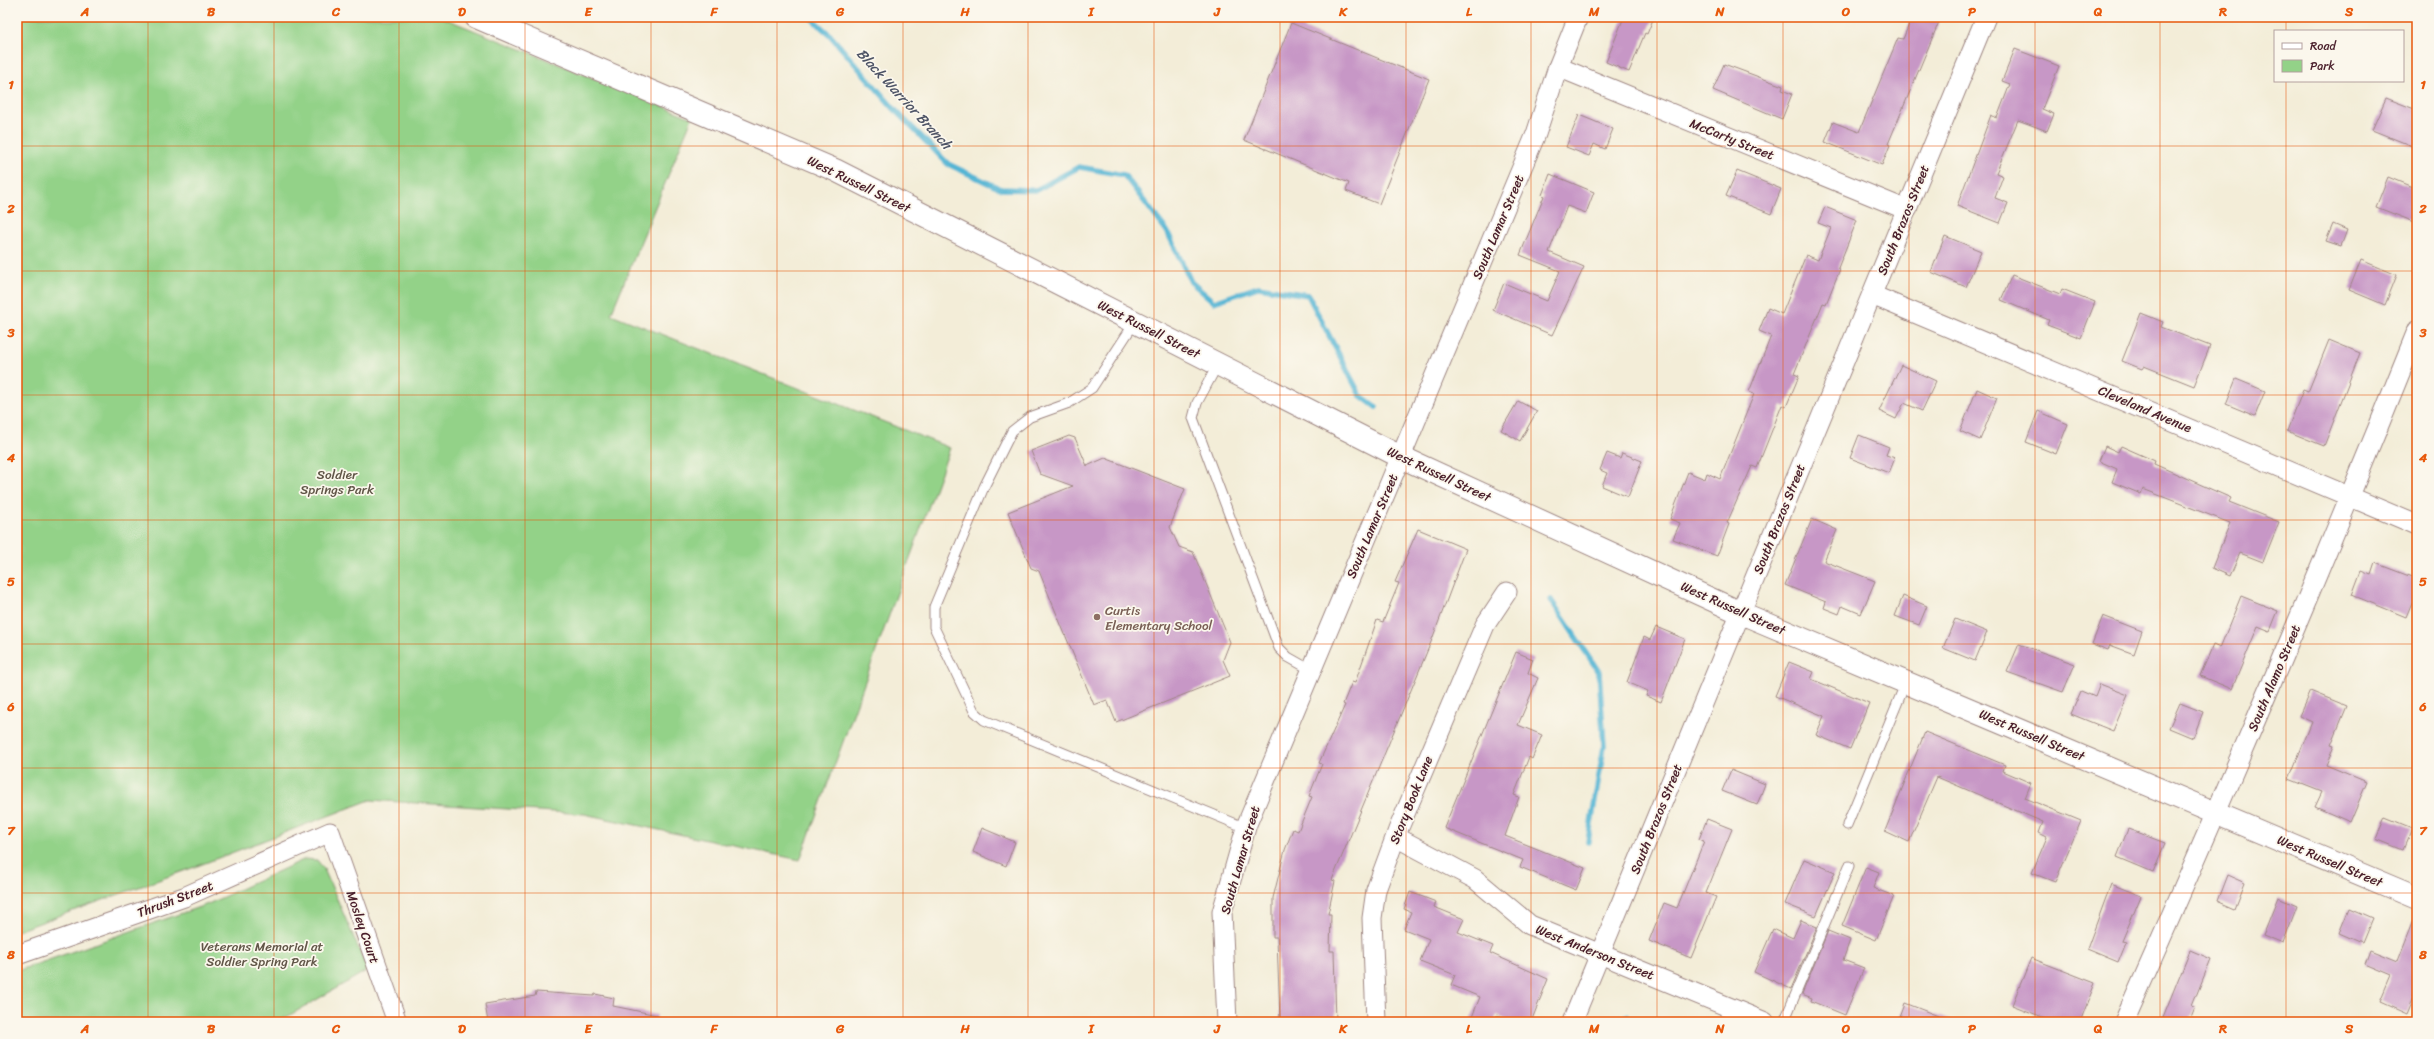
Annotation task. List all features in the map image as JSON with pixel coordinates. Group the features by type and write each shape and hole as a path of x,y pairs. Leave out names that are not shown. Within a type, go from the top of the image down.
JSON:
{"street":[{"name":"West Russell Street","path":"476,17 835,170 1401,457 1741,613 2417,898"},
{"name":"South Lamar Street","path":"1227,1022 1222,912 1246,828 1536,134 1558,67 1578,17"},
{"name":"South Brazos Street","path":"1572,1022 1986,17"},
{"name":"McCarty Street","path":"1558,67 1907,210"},
{"name":"Cleveland Avenue","path":"1872,295 2417,525"},
{"name":"South Alamo Street","path":"2124,1022 2218,813 2351,496 2417,331"},
{"name":"Story Book Lane","path":"1376,1022 1372,918 1376,890 1396,837 1485,625 1507,592"},
{"name":"Thrush Street","path":"17,955 184,897 330,832"},
{"name":"Mosley Court","path":"330,832 397,1022"},
{"name":"West Anderson Street","path":"1396,837 1475,879 1530,925 1601,953 1765,1022"}],"lane":[{"path":"1135,322 1092,388 1069,403 1030,417 1012,431 984,487 934,607 934,627 974,711 984,720 1246,828"},
{"path":"1218,364 1197,403 1193,418 1279,648 1288,657 1311,670"},
{"path":"1847,825 1906,682"},
{"path":"1784,1022 1849,866"}],"green space":[{"name":"Soldier Springs Park","path":"17,17 441,17 692,118 611,314 950,448 800,860 584,814 370,800 192,868 17,931"},
{"name":"Veterans Memorial at Soldier Spring Park","path":"305,859 317,860 324,869 368,970 278,1022 17,1022 17,971 208,904"}],"building":[{"path":"1624,17 1654,17 1647,34 1645,33 1629,72 1606,62"},
{"path":"1912,17 1941,17 1888,144 1890,145 1882,165 1825,142 1833,122 1859,132 1898,38 1903,39"},
{"path":"1291,23 1429,79 1379,204 1346,191 1349,183 1244,140"},
{"path":"2015,49 2059,66 2042,109 2054,114 2047,131 2018,120 1996,173 2003,176 1995,198 2008,203 2000,223 1957,206 1991,115 1997,118 2010,84 2002,81"},
{"path":"1724,64 1783,86 1782,90 1792,94 1782,119 1713,90"},
{"path":"2386,98 2417,110 2417,148 2372,130"},
{"path":"1579,115 1613,129 1605,149 1594,144 1589,156 1566,147"},
{"path":"1737,171 1781,189 1771,214 1726,196"},
{"path":"1550,174 1594,192 1586,213 1567,206 1549,252 1584,267 1552,335 1493,310 1504,283 1547,301 1560,271 1520,255 1544,196 1542,195"},
{"path":"2388,177 2417,189 2417,223 2376,207"},
{"path":"1825,207 1857,220 1838,268 1840,269 1826,304 1823,303 1794,374 1799,376 1786,407 1782,405 1757,468 1752,466 1727,523 1729,524 1717,556 1673,539 1680,523 1670,519 1688,472 1705,479 1707,473 1720,479 1754,394 1749,392 1771,336 1759,331 1768,308 1782,314 1806,255 1818,260 1831,228 1818,223"},
{"path":"2333,224 2347,230 2341,246 2326,241"},
{"path":"1945,236 1981,251 1966,287 1931,272"},
{"path":"2361,260 2397,275 2385,305 2349,290"},
{"path":"2012,275 2060,294 2062,289 2095,302 2081,338 2047,325 2049,320 2001,300"},
{"path":"2141,313 2163,322 2161,327 2210,346 2194,386 2144,366 2142,369 2122,361"},
{"path":"2329,340 2360,353 2324,446 2287,431 2303,390 2308,392"},
{"path":"1901,365 1936,381 1922,411 1904,403 1896,419 1879,411"},
{"path":"2236,379 2265,391 2255,416 2226,404"},
{"path":"1977,389 1997,398 1980,440 1960,431"},
{"path":"1518,401 1537,411 1520,441 1501,430"},
{"path":"2038,411 2068,424 2056,454 2026,442"},
{"path":"1859,435 1889,447 1886,455 1895,458 1889,473 1850,458"},
{"path":"1069,436 1075,438 1087,466 1105,458 1185,489 1170,527 1179,547 1193,552 1230,642 1223,660 1230,676 1116,722 1107,700 1094,705 1039,571 1031,568 1008,512 1073,486 1040,474 1031,451"},
{"path":"2105,446 2118,452 2121,446 2155,461 2154,464 2231,498 2229,502 2279,522 2263,562 2240,553 2230,576 2212,568 2230,523 2143,489 2141,494 2112,482 2117,469 2099,461"},
{"path":"1607,453 1620,458 1622,453 1642,461 1628,497 1602,486 1607,473 1600,470"},
{"path":"1812,519 1837,530 1824,561 1875,581 1861,614 1842,606 1839,614 1824,608 1826,602 1785,585"},
{"path":"1418,529 1466,549 1431,642 1332,880 1335,881 1328,914 1331,914 1330,951 1334,951 1336,1022 1280,1022 1277,937 1273,937 1273,898 1285,850 1293,829 1298,831 1312,797 1309,796 1322,764 1319,763 1345,705 1343,704 1352,682 1355,683 1377,620 1383,622 1399,583 1395,582"},
{"path":"2375,563 2417,579 2417,590 2406,617 2352,595 2361,571 2371,575"},
{"path":"1903,596 1927,606 1919,625 1895,616"},
{"path":"2241,596 2278,611 2270,631 2258,626 2232,689 2200,676 2213,645 2220,648"},
{"path":"2103,616 2142,631 2134,654 2110,645 2108,650 2092,644"},
{"path":"1955,619 1987,632 1975,661 1943,648"},
{"path":"1656,627 1685,639 1661,702 1646,696 1648,691 1627,682 1644,637 1650,640"},
{"path":"2019,644 2075,664 2063,692 2007,672"},
{"path":"1516,652 1533,659 1528,673 1538,678 1518,725 1542,735 1532,759 1529,757 1514,795 1519,797 1505,836 1585,868 1576,890 1520,867 1523,860 1444,828"},
{"path":"1789,662 1814,672 1811,679 1869,703 1850,749 1816,735 1824,716 1775,696"},
{"path":"2100,684 2128,695 2113,731 2071,714 2081,691 2095,697"},
{"path":"2310,691 2347,706 2331,745 2334,746 2326,765 2367,782 2350,822 2315,807 2322,792 2289,779 2312,722 2299,716"},
{"path":"2180,703 2203,712 2193,738 2169,728"},
{"path":"1925,732 2005,765 2003,771 2031,783 2025,798 2081,821 2055,882 2032,873 2047,837 2039,833 2043,822 1937,777 1909,842 1885,831"},
{"path":"1731,770 1765,784 1757,805 1722,791"},
{"path":"2385,817 2412,828 2403,850 2376,839"},
{"path":"1707,819 1732,829 1706,893 1716,897 1691,958 1649,941 1664,903 1677,908 1704,841 1699,839"},
{"path":"982,828 1015,842 1006,866 973,852"},
{"path":"2128,829 2165,843 2153,872 2117,857"},
{"path":"1804,859 1835,872 1816,916 1785,904"},
{"path":"1866,867 1879,872 1873,888 1894,896 1876,940 1842,926"},
{"path":"2227,875 2245,883 2235,909 2217,901"},
{"path":"2111,884 2141,896 2122,941 2126,942 2118,962 2087,949"},
{"path":"1410,892 1436,902 1434,907 1464,919 1458,932 1493,946 1490,953 1548,979 1531,1022 1516,1022 1497,1015 1494,1022 1470,1022 1480,997 1451,985 1455,975 1420,961 1429,939 1404,929 1411,912 1404,909"},
{"path":"2278,898 2297,906 2283,943 2263,935"},
{"path":"2349,909 2372,919 2362,943 2339,933"},
{"path":"2416,913 2417,989 2407,1013 2380,1001 2391,975 2365,964 2370,950 2397,961"},
{"path":"1801,920 1817,927 1791,989 1754,972 1773,929 1793,938"},
{"path":"1828,931 1850,940 1843,960 1864,968 1845,1015 1811,1001 1812,998 1802,994"},
{"path":"2190,950 2211,959 2192,1006 2195,1007 2189,1022 2161,1022"},
{"path":"2031,958 2095,983 2080,1022 2055,1022 2012,1005"},
{"path":"536,992 594,996 595,994 614,998 613,1006 657,1015 656,1022 488,1022 485,1004 535,996"},
{"path":"1905,1003 1951,1021 1951,1022 1898,1022"}],"waterway":[{"name":"Black Warrior Branch","path":"810,17 829,34 896,111 948,164 1001,189 1036,190 1079,167 1124,175 1167,231 1191,282 1214,302 1258,287 1308,295 1360,395 1376,407"},
{"name":"Black Warrior Branch","path":"1551,600 1599,672 1604,746 1588,842"},
{"name":"Black Warrior Branch","path":"1627,1016 1630,1022"}],"place":[{"name":"Curtis Elementary School","path":"1097,617"}]}
